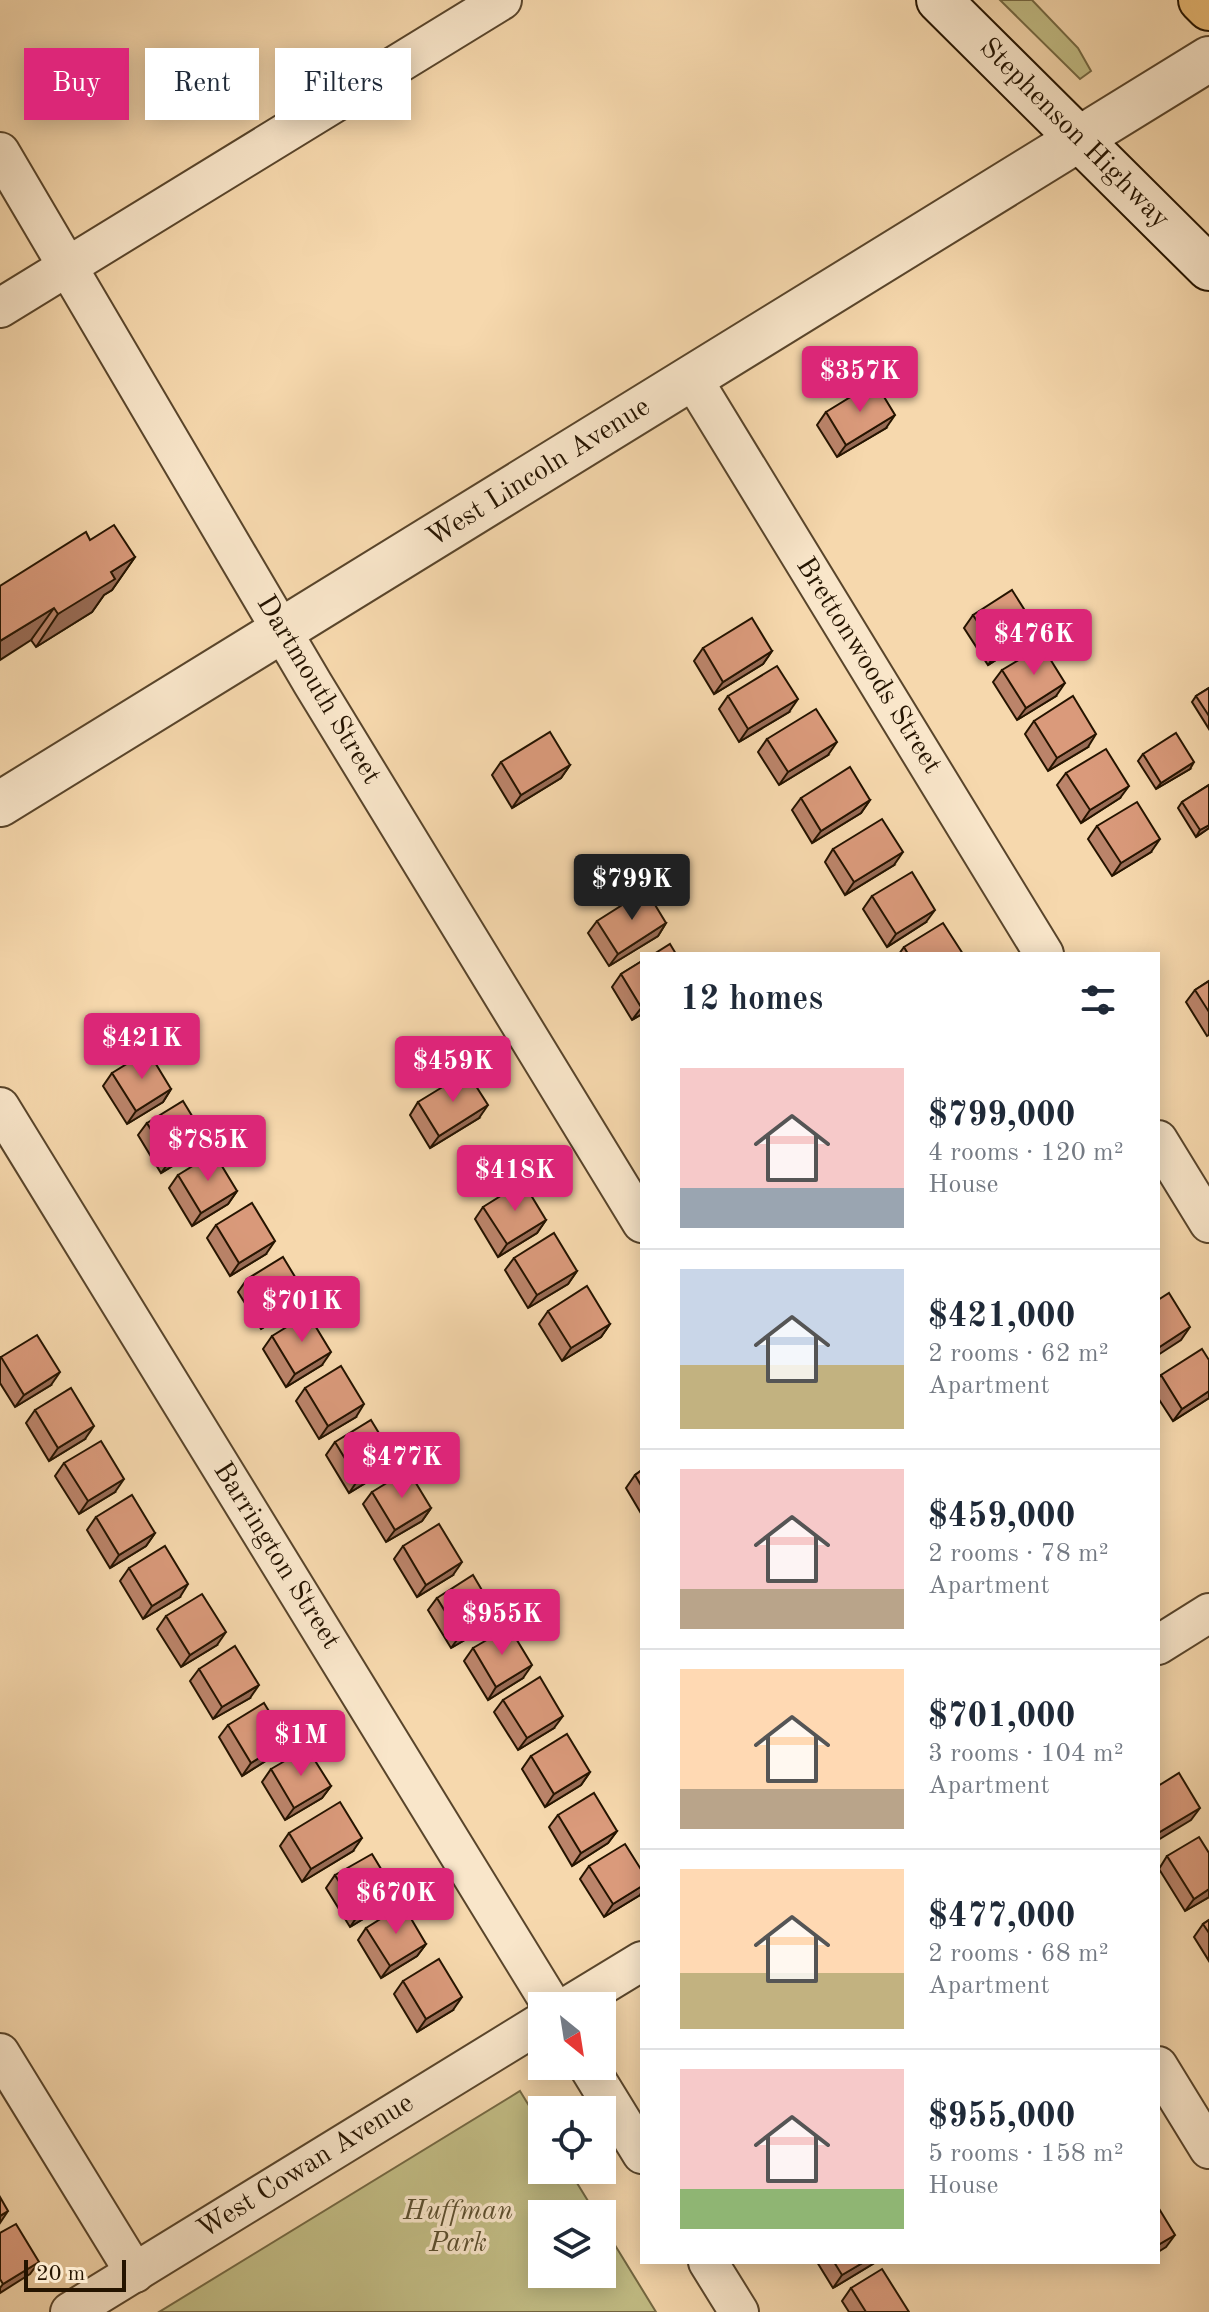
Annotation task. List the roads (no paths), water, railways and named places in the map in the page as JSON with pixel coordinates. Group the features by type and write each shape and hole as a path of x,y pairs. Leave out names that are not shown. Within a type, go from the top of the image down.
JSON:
{"highway":[{"path":"1201,0 1209,8"}],"street":[{"path":"0,308 502,0"},
{"name":"Stephenson Highway","path":"939,0 1077,141 1209,268"},
{"name":"West Lincoln Avenue","path":"0,804 1209,59"},
{"name":"Dartmouth Street","path":"0,152 282,631 640,1220"},
{"name":"Brettonwoods Street","path":"692,378 1043,952"},
{"name":"Barrington Street","path":"0,1107 543,1992"},
{"path":"1160,1143 1209,1223"},
{"path":"1160,1644 1209,1613"},
{"path":"591,1992 640,1962"},
{"name":"West Cowan Avenue","path":"70,2312 528,2031"},
{"path":"0,2053 135,2273"},
{"path":"1160,2069 1209,2149"},
{"path":"597,2080 640,2151"},
{"path":"709,2264 739,2312"}],"park label":[{"name":"Huffman Park","path":"458,2228"}]}
